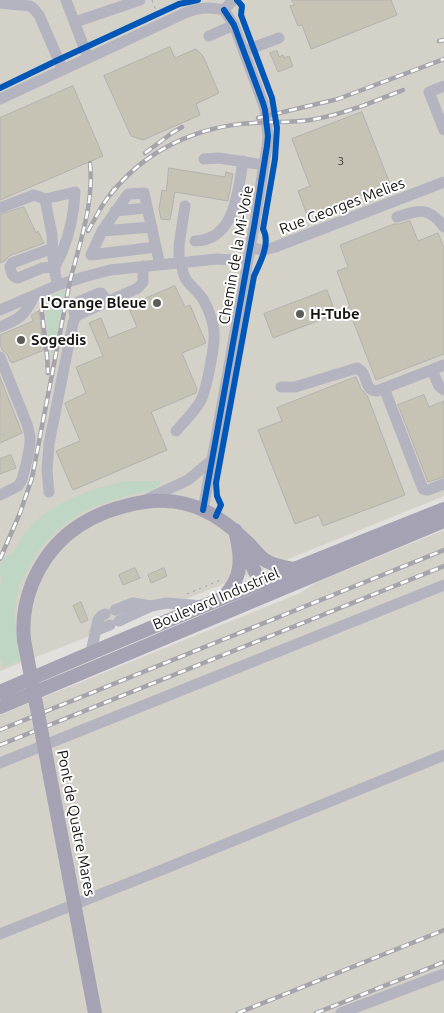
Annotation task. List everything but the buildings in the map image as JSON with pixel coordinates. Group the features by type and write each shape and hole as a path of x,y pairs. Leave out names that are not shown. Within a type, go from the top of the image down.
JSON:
{"main road":[{"name":"Pont de Quatre Mares","path":"95,1013 24,640 23,619 29,593 40,567 59,541 79,526 103,513 142,502 157,500 174,501 203,510 216,516 236,535"},
{"name":"Boulevard Industriel","path":"0,692 91,652 444,509"},
{"name":"Boulevard Industriel","path":"0,707 444,521"},
{"path":"236,535 265,560 294,569"},
{"path":"236,535 256,574 276,590"},
{"path":"224,598 235,581 240,565 236,535"},
{"path":"262,596 266,572 265,560"}],"street":[{"path":"66,0 88,58"},
{"path":"74,22 140,0"},
{"path":"0,99 199,4 224,10 233,0"},
{"path":"0,3 30,6 34,9 39,15 63,70"},
{"name":"Chemin de la Mi-Voie","path":"203,510 268,136 265,110 234,25 224,10"},
{"path":"209,36 234,25"},
{"path":"244,51 279,38"},
{"path":"444,86 429,92 444,130"},
{"path":"204,159 220,158 264,165"},
{"path":"195,241 211,238 218,233 228,220 235,206 243,161"},
{"name":"Rue Georges Melies","path":"250,248 264,250 275,247 444,182"},
{"path":"0,208 34,195 44,199 75,192 71,225 62,253 55,267"},
{"path":"156,247 91,255 102,231 128,194 144,193 152,227 160,265"},
{"path":"44,199 52,235 53,258 58,285"},
{"path":"176,431 200,402 204,393 215,337 205,302 186,281 183,274 179,245 185,206"},
{"path":"115,211 147,208"},
{"path":"397,217 415,211 427,212 444,227"},
{"path":"102,231 152,227"},
{"path":"53,248 12,263 10,267 13,275 18,278 42,268 55,267"},
{"path":"0,310 58,285 110,270 217,259 247,261"},
{"path":"49,492 47,470 49,444 75,318 74,307 78,302 99,293 102,293 108,302 138,288 143,282 142,266"},
{"path":"0,327 22,316 34,296"},
{"path":"0,357 30,436 22,480 18,486 0,495"},
{"path":"280,386 295,387 357,368 363,372 370,389 377,391 444,365"},
{"path":"209,369 227,372"},
{"path":"432,370 439,386 444,390"},
{"path":"384,388 424,488 428,490 444,484"},
{"path":"142,502 188,480 212,460"},
{"path":"0,763 444,585"},
{"path":"91,652 99,618 112,618 167,603 204,606"},
{"path":"0,934 444,755"},
{"path":"341,1013 444,974"}],"path":[{"path":"152,0 157,14"}],"shaded area":[{"path":"0,0 444,0 444,496 291,558 0,671"},
{"path":"444,530 444,1013 0,1013 0,715 300,593 317,582"}],"green space":[{"path":"66,290 51,362 44,298"},
{"path":"125,481 161,481 154,489 112,500 88,509 64,525 42,546 26,572 16,599 15,622 22,660 3,667 0,659 0,587 2,577 0,575 0,567 5,556 11,555 35,522 58,505 84,493"}],"railway":[{"path":"439,41 444,40"},
{"path":"258,118 338,99 444,59"},
{"path":"111,194 125,178 156,153 193,135 233,125 303,121 322,118 357,108 403,90"},
{"path":"145,153 182,127"},
{"path":"0,559 20,513 32,478 70,281 88,208 91,178 90,163"},
{"path":"88,231 114,189"},
{"path":"41,304 48,373"},
{"path":"0,730 444,550"},
{"path":"0,745 444,566"},
{"path":"238,1013 444,930"},
{"path":"316,1013 444,962"}],"cycle path":[{"path":"0,88 179,4 198,0"},
{"path":"216,516 221,505 217,496 216,483 254,276 265,247 266,240 263,229 275,159 277,128 272,98 241,15 242,6 237,0"},
{"path":"203,510 255,221 268,136 263,103 234,25 224,10"}],"place":[{"name":"L'Orange Bleue","path":"157,303"},
{"name":"H-Tube","path":"300,314"},
{"name":"Sogedis","path":"21,340"}]}
